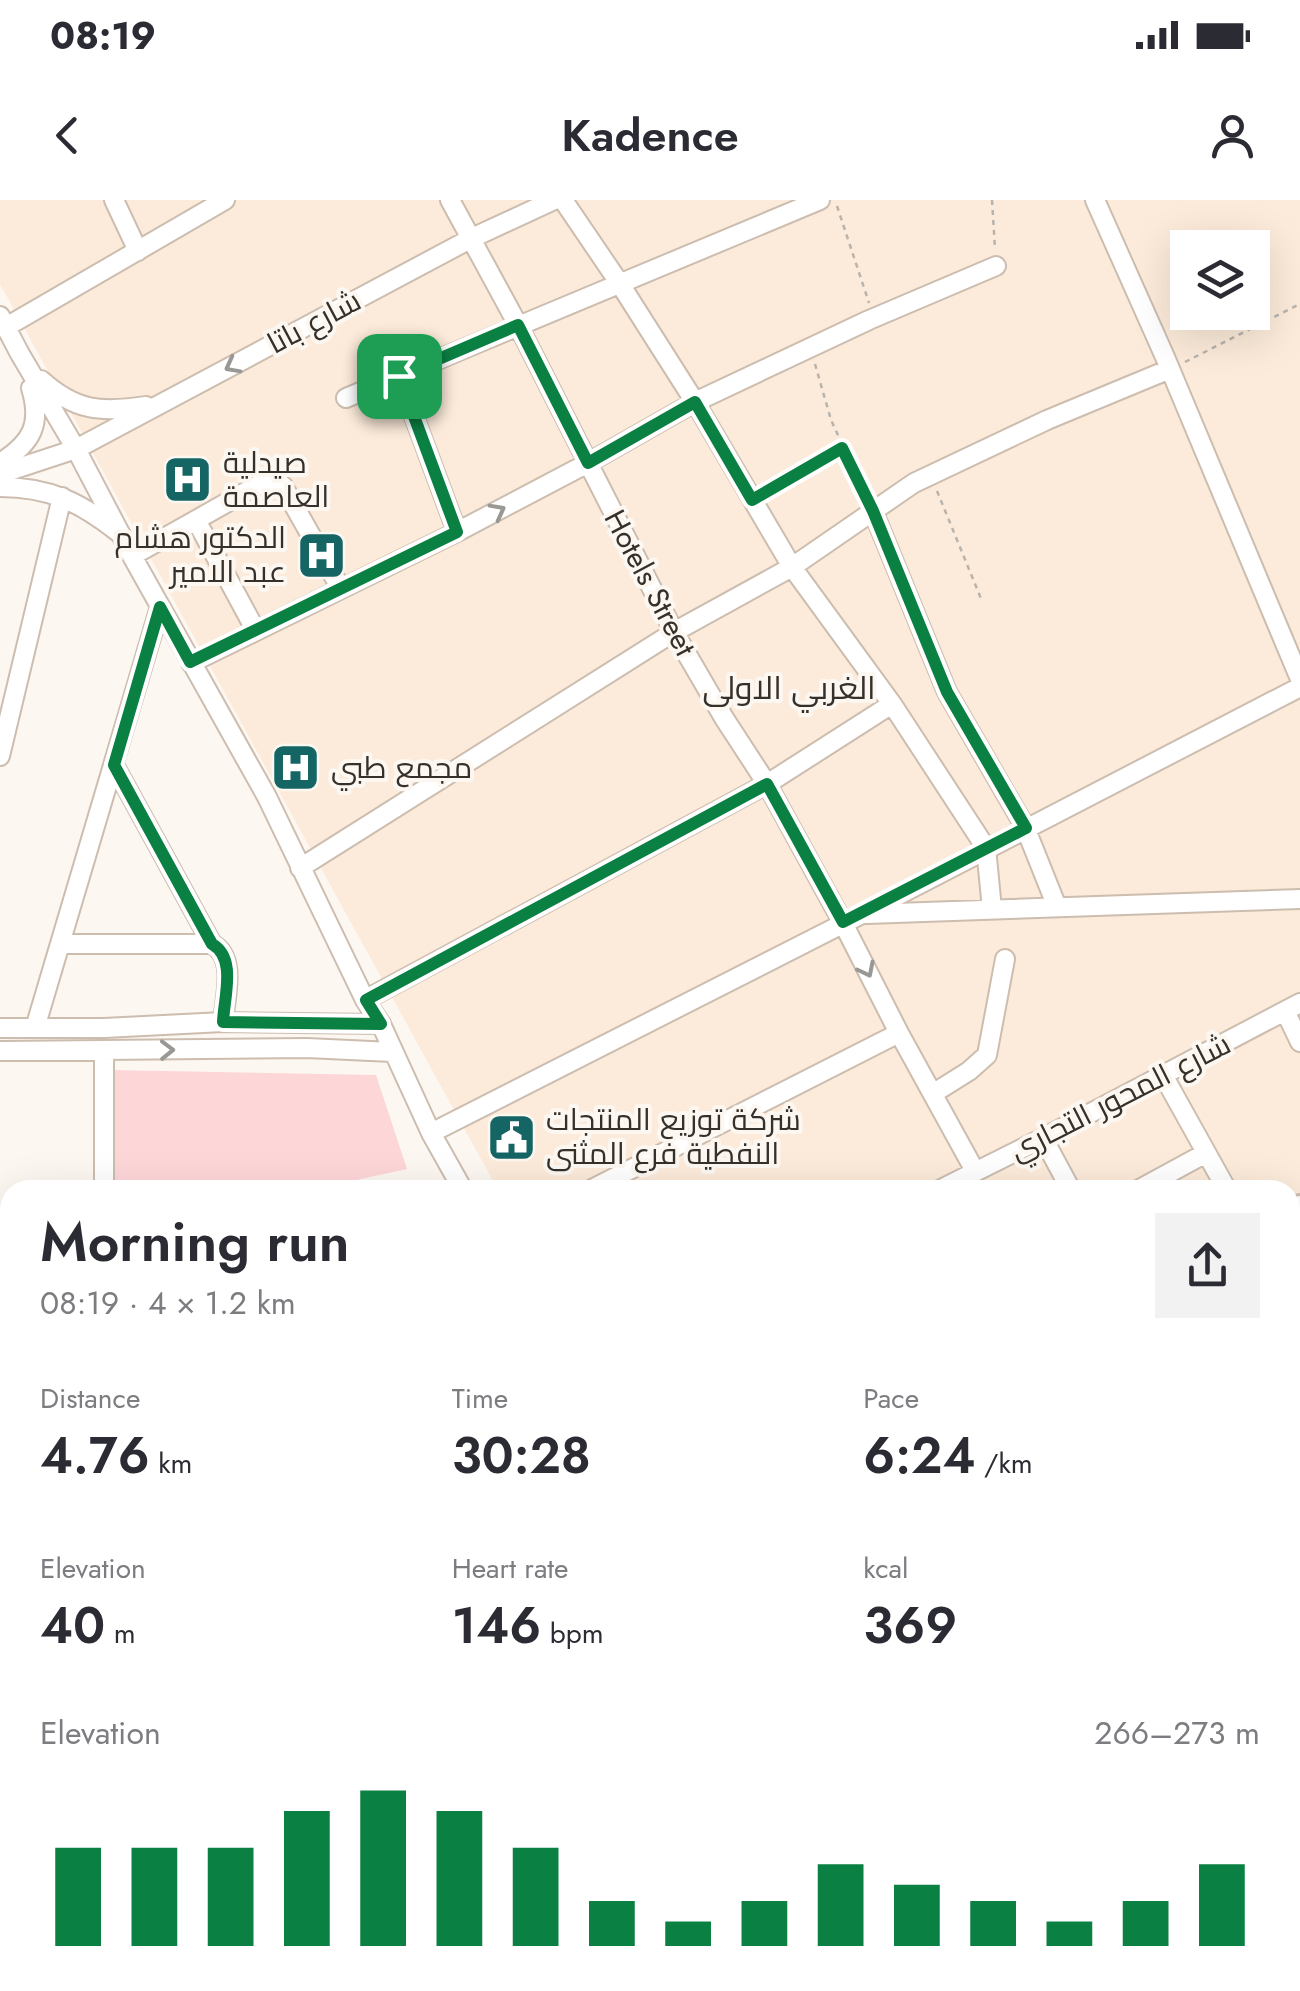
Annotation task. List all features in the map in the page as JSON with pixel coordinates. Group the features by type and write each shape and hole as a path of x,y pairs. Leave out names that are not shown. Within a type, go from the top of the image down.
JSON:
{"street":[{"path":"114,200 138,250"},
{"path":"224,200 3,321 267,797 457,1180"},
{"name":"Hotels Street","path":"450,200 674,632 767,784 976,1170"},
{"name":"شارع باتا","path":"0,474 76,449 472,238 554,200"},
{"path":"563,200 695,402 792,567 892,704 986,848 992,909"},
{"path":"346,398 820,200"},
{"path":"1096,200 1300,679"},
{"path":"190,662 457,532 695,402 996,266"},
{"path":"20,354 42,382 78,406 125,409 161,404"},
{"path":"0,463 24,444 37,418 20,354"},
{"path":"300,868 674,632 792,567 914,483 1047,420 1170,369"},
{"path":"399,376 457,532"},
{"path":"132,556 267,480 276,480 341,589"},
{"path":"0,487 62,496 93,512 123,536"},
{"path":"0,756 62,496"},
{"path":"873,511 947,692 1026,828 1057,907"},
{"path":"196,520 256,630"},
{"path":"35,1028 160,607"},
{"path":"431,1133 1300,687"},
{"path":"366,1000 767,784 892,704"},
{"path":"114,765 212,944"},
{"path":"862,914 1300,899"},
{"path":"60,944 212,944 222,949 227,960 223,1022"},
{"path":"934,1093 987,1055 1005,959"},
{"path":"1292,1007 1300,1042"},
{"name":"شارع المحور التجاري","path":"958,1180 1292,1007"},
{"path":"0,1028 223,1022 381,1024"},
{"path":"610,1180 899,1033"},
{"path":"0,1051 307,1048 392,1052"},
{"path":"104,1050 104,1180"},
{"path":"1163,1075 1221,1180"},
{"path":"1043,1138 1066,1180"},
{"path":"1156,1180 1206,1153"}],"path":[{"path":"834,200 874,318"},
{"path":"992,200 996,266"},
{"path":"1170,369 1300,304"},
{"path":"810,348 830,420 873,511"},
{"path":"752,500 842,448"},
{"path":"931,475 982,601"}],"shaded area":[{"path":"0,200 1300,200 1300,1180 493,1180 0,284"},
{"path":"111,1070 376,1075 407,1169 356,1180 112,1180"}],"place":[{"name":"صيدلية العاصمة","path":"188,480"},
{"name":"الدكتور هشام عبد الامير","path":"321,555"},
{"name":"مجمع طبي","path":"296,768"},
{"name":"شركة توزيع المنتجات النفطية فرع المثنى","path":"511,1137"}],"district":[{"name":"الغربي الاولى","path":"789,688"}],"route":[{"path":"518,325 588,463 695,402 752,500 842,448 873,511 947,692 1026,828 843,922 767,784 366,1000 381,1024 223,1022 227,960 222,949 212,944 114,765 160,607 190,662 457,532 399,376 518,325"}]}
